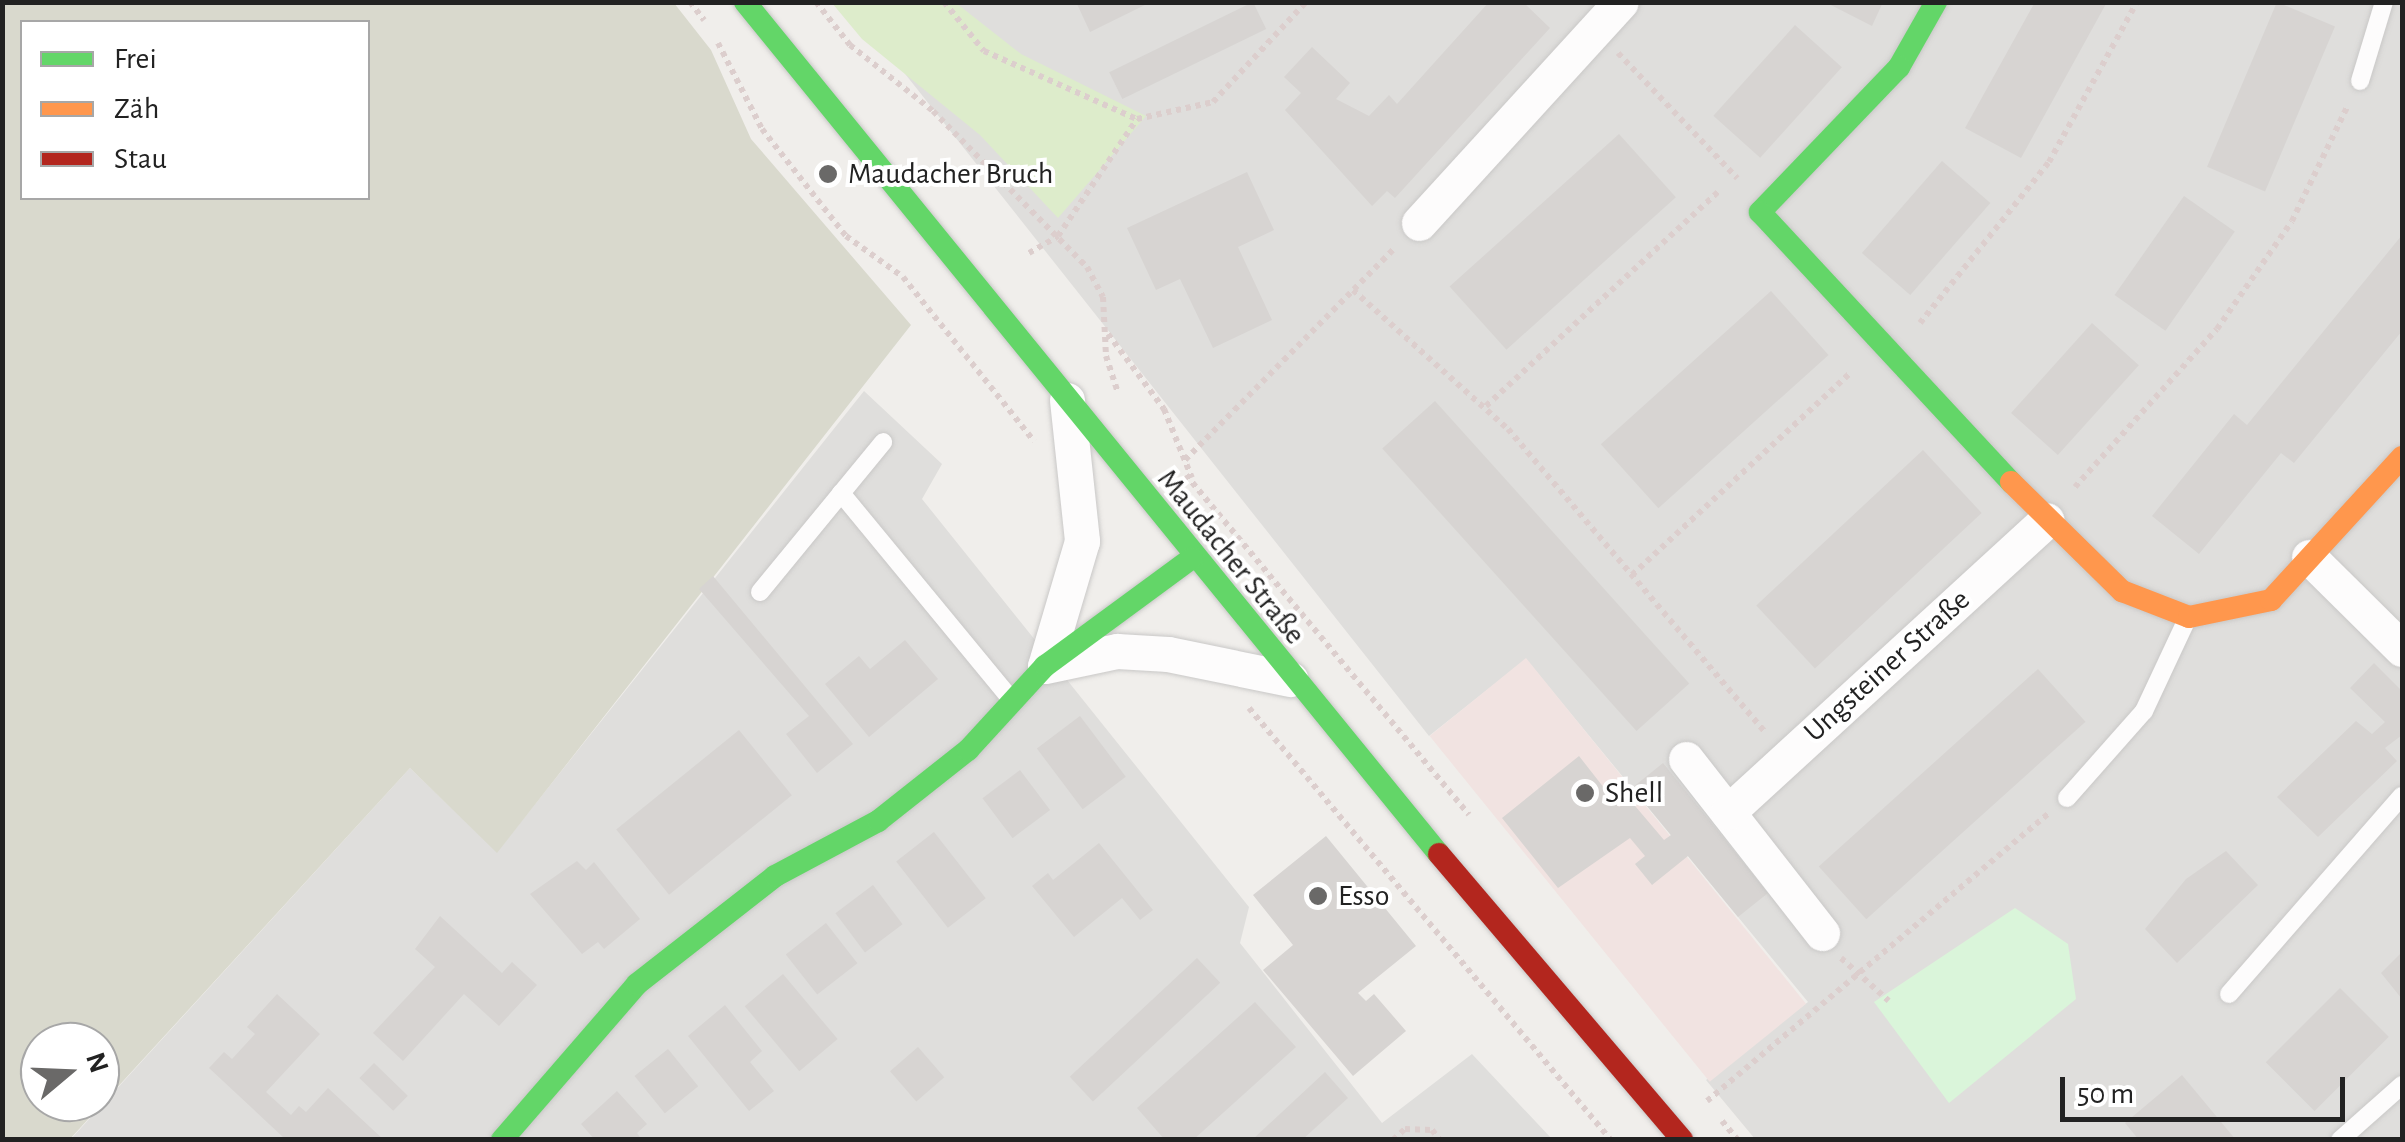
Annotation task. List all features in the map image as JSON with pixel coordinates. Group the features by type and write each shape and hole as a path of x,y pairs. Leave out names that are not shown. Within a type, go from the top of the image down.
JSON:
{"street":[{"name":"Maudacher Straße","path":"745,2 1290,679 1682,1140"},
{"path":"1419,223 1621,2"},
{"path":"1936,2 1898,67 1760,212 2047,520 2122,590 2188,617 2271,600 2402,457"},
{"path":"1045,666 1082,541 1066,398"},
{"name":"Ungsteiner Straße","path":"1728,812 2047,520"},
{"path":"502,1140 637,984 774,876 878,821 968,750 1010,697 1045,666 1192,558"},
{"path":"2309,558 2402,649"},
{"path":"1045,666 1117,651 1211,663 1290,679"},
{"path":"1686,759 1822,933"}],"lane":[{"path":"2360,81 2384,2"},
{"path":"760,592 883,442"},
{"path":"841,493 1010,697"},
{"path":"2067,798 2144,711 2188,617"},
{"path":"2229,994 2402,796"},
{"path":"2340,1140 2402,1085"}],"path":[{"path":"690,2 762,129 846,236 904,278 1040,448"},
{"path":"816,2 850,45 932,111 1058,236 1103,297 1108,333 1106,356 1128,405"},
{"path":"944,2 984,51 1137,119 1212,102 1306,2"},
{"path":"1632,575 1856,367 1891,353 1962,279 2049,162 2137,2"},
{"path":"1597,30 1736,176 1760,212"},
{"path":"2047,520 2217,328 2292,222 2360,81"},
{"path":"1029,253 1058,236 1137,119"},
{"path":"1486,406 1736,176"},
{"path":"1185,460 1419,223"},
{"path":"1353,290 1486,406 1787,758"},
{"path":"1108,333 1164,409 1194,483"},
{"path":"1172,462 1261,564"},
{"path":"1211,663 1611,1140"},
{"path":"1706,1102 1843,993 1855,974 2067,798"},
{"path":"1822,933 1855,974 1888,1000"},
{"path":"1393,1140 1405,1130 1432,1130 1440,1140"}],"shaded area":[{"path":"2,3 674,3 711,50 751,139 911,325 497,853 410,768 120,1084 120,1022 20,1022 20,1122 86,1122 70,1139 3,1139"},
{"path":"849,3 2402,3 2402,1139 1755,1139 1706,1080 1808,1002 1526,659 1429,736"},
{"path":"864,391 942,464 922,499 1249,907 1240,943 1382,1123 1472,1054 1552,1139 70,1140 86,1122 120,1122 120,1085 410,768 497,852"},
{"path":"1526,658 1806,1004 1710,1082 1430,736"}],"green space":[{"path":"832,3 956,3 1021,54 1146,116 1058,218 980,135 862,39"},
{"path":"2015,908 2068,944 2076,999 1949,1103 1874,1002"}],"building":[{"path":"1080,2 1151,2 1090,32 1077,4"},
{"path":"1253,2 1266,29 1122,99 1109,72"},
{"path":"1489,2 1523,2 1550,28 1395,198 1387,191 1372,206 1285,110 1301,93 1284,77 1312,47 1350,83 1336,99 1369,116 1389,95 1397,104"},
{"path":"1825,2 1883,2 1872,26"},
{"path":"2035,2 2107,2 2021,158 1965,128"},
{"path":"2277,2 2335,27 2265,191 2207,167"},
{"path":"1795,25 1842,67 1760,158 1713,116"},
{"path":"1619,134 1676,197 1506,350 1450,287"},
{"path":"1942,161 1990,203 1910,295 1862,253"},
{"path":"1247,172 1274,230 1238,247 1272,320 1213,348 1180,279 1156,290 1127,228"},
{"path":"2184,196 2235,232 2165,331 2115,295"},
{"path":"2402,235 2402,331 2294,463 2281,453 2199,554 2152,516 2234,414 2247,425"},
{"path":"1771,291 1829,355 1658,508 1601,444"},
{"path":"2092,323 2139,365 2058,455 2011,413"},
{"path":"1435,401 1689,683 1637,731 1382,449"},
{"path":"1923,450 1982,513 1815,668 1756,605"},
{"path":"713,576 853,744 817,773 786,734 809,716 699,589"},
{"path":"905,640 938,679 869,737 825,684 859,656 870,669"},
{"path":"2374,663 2402,691 2402,735 2385,748 2397,761 2318,837 2277,797 2356,721 2372,734 2385,722 2350,688"},
{"path":"2038,669 2086,722 1866,919 1819,866"},
{"path":"1080,716 1126,777 1083,809 1037,748"},
{"path":"739,730 792,795 669,895 616,829"},
{"path":"1579,756 1619,807 1630,800 1664,840 1671,835 1632,788 1663,763 1768,893 1738,917 1688,856 1652,885 1635,864 1645,856 1630,838 1558,888 1502,818"},
{"path":"1020,770 1050,810 1013,838 982,798"},
{"path":"934,832 986,898 948,928 896,862"},
{"path":"1326,836 1416,946 1358,993 1366,1001 1374,994 1406,1031 1353,1076 1263,970 1293,945 1253,895"},
{"path":"1099,843 1153,910 1140,920 1122,898 1074,937 1032,886 1048,873 1053,880"},
{"path":"2226,851 2258,885 2177,963 2145,929 2186,879"},
{"path":"577,861 586,870 594,862 640,919 604,949 598,942 582,954 530,894"},
{"path":"873,885 902,924 865,952 835,913"},
{"path":"440,916 502,973 512,962 537,985 499,1026 464,994 403,1061 373,1033 435,967 415,949"},
{"path":"826,923 857,963 817,995 786,954"},
{"path":"2402,952 2402,999 2381,973"},
{"path":"1197,958 1220,983 1093,1102 1070,1077"},
{"path":"783,974 838,1039 799,1071 745,1006"},
{"path":"2340,988 2389,1037 2315,1111 2266,1062"},
{"path":"277,994 320,1034 266,1092 291,1115 299,1106 306,1112 328,1088 384,1140 284,1138 209,1068 224,1052 232,1059 255,1034 247,1027"},
{"path":"1255,1002 1296,1047 1193,1140 1165,1140 1137,1108"},
{"path":"725,1005 762,1051 750,1062 774,1091 749,1111 688,1036"},
{"path":"918,1047 944,1077 916,1101 890,1071"},
{"path":"668,1049 698,1086 665,1113 635,1076"},
{"path":"374,1063 408,1096 393,1111 359,1078"},
{"path":"1325,1072 1348,1098 1302,1140 1252,1140"},
{"path":"2182,1075 2236,1140 2139,1140 2125,1123"},
{"path":"617,1091 647,1124 637,1133 642,1140 595,1140 581,1124"}],"traffic: fast":[{"path":"745,2 1439,854"},
{"path":"1936,2 1899,67 1760,212 2011,482"},
{"path":"502,1140 637,984 775,876 878,821 968,750 1045,666 1192,558"}],"traffic: slow":[{"path":"2011,482 2122,591 2189,617 2271,600 2402,457"}],"traffic: jam":[{"path":"1439,854 1682,1140"}],"place":[{"name":"Maudacher Bruch","path":"828,174"},
{"name":"Shell","path":"1585,793"},
{"name":"Esso","path":"1318,896"}]}
